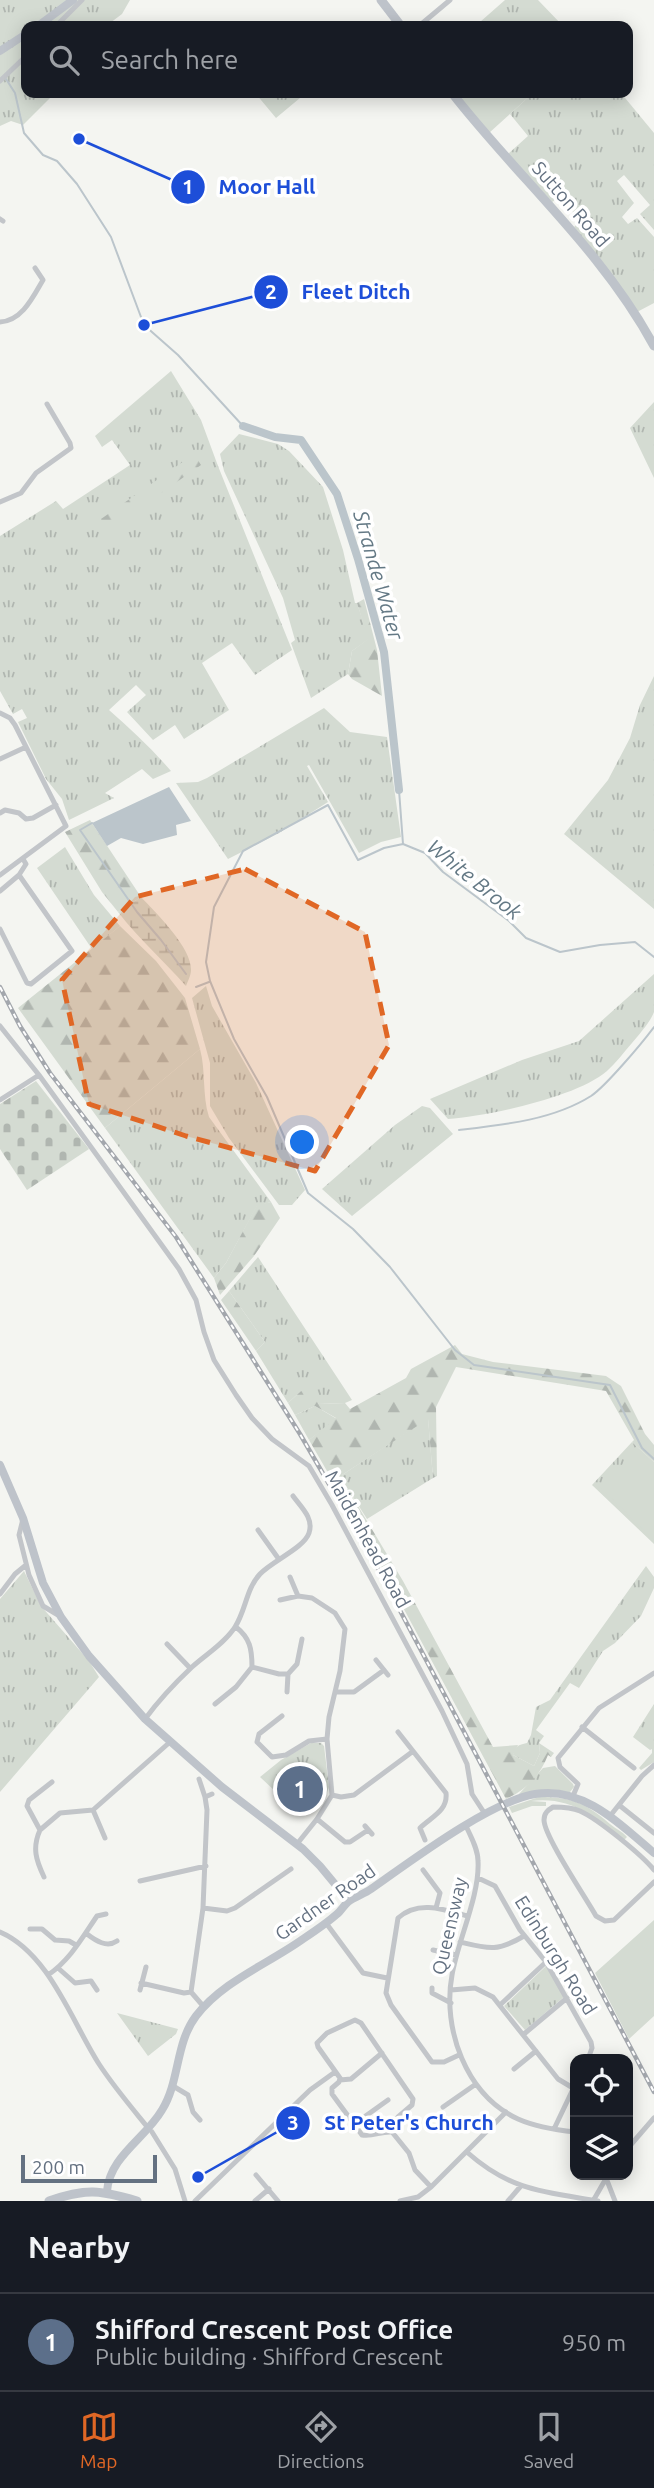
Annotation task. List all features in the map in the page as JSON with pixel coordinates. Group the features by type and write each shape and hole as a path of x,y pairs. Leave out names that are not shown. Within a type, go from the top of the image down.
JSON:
{"main road":[{"path":"45,21 73,0"},
{"path":"382,0 397,21"},
{"path":"0,51 21,37"},
{"name":"Sutton Road","path":"456,98 587,248 634,310 654,346"},
{"path":"0,1465 23,1518 43,1583 61,1617 89,1656 145,1719 222,1787 297,1844 320,1866 349,1901"},
{"name":"Gardner Road","path":"107,2191 112,2171 122,2155 150,2130 163,2109 173,2086 186,2033 204,2007 239,1979 326,1923 349,1901 485,1814 536,1794 573,1796"},
{"path":"573,1796 610,1816 654,1853"},
{"path":"49,2201 83,2192 107,2191 136,2201"}],"street":[{"path":"61,21 82,0"},
{"path":"425,21 450,0"},
{"path":"0,82 21,61"},
{"path":"0,323 12,320 29,304 43,280 35,268"},
{"path":"0,502 21,493 36,473 71,448 47,404"},
{"path":"0,713 15,725 66,826 0,875"},
{"path":"0,759 26,747"},
{"path":"0,813 5,810 19,813 26,819 33,818 55,805"},
{"path":"0,891 19,875 26,864 23,859"},
{"path":"0,929 27,983 31,984 72,951 19,875"},
{"name":"Maidenhead Road","path":"0,1026 39,1075 179,1269 196,1300 214,1360 241,1403 272,1439 309,1466 437,1700 467,1764 472,1794 485,1814"},
{"path":"0,1100 39,1075"},
{"path":"145,1719 190,1668 236,1627 247,1593 259,1575 278,1558 303,1543 309,1535 311,1524 292,1496"},
{"path":"23,1518 19,1535 26,1565 43,1606 61,1617"},
{"path":"258,1530 278,1558"},
{"path":"0,1594 15,1574 26,1565"},
{"path":"290,1577 298,1596"},
{"path":"279,1600 298,1596 312,1598 335,1613 345,1629 344,1649 330,1707 327,1739 332,1795 297,1844"},
{"path":"219,1703 252,1667 250,1643 245,1634 236,1627"},
{"path":"287,1692 288,1674 297,1664 301,1642 293,1645"},
{"path":"167,1644 190,1668"},
{"path":"335,1692 354,1692 386,1673 376,1660"},
{"path":"252,1667 288,1674"},
{"path":"573,1796 578,1784 560,1767 558,1758 599,1708 654,1673"},
{"path":"282,1716 272,1719 254,1743 268,1754 276,1758 309,1741 327,1739"},
{"path":"582,1727 634,1768"},
{"path":"398,1732 446,1793 444,1807 418,1825 425,1840"},
{"path":"44,1877 35,1849 35,1840 40,1830 60,1813 93,1810 170,1742"},
{"path":"332,1795 354,1795 412,1752"},
{"path":"610,1816 654,1765"},
{"path":"199,1779 205,1797 206,1866 191,1992 204,2007"},
{"path":"40,1830 27,1806 29,1800 52,1782"},
{"path":"205,1797 212,1794"},
{"path":"619,1805 654,1833"},
{"path":"654,1870 583,1812 568,1807 553,1807 546,1812 544,1820 550,1837 596,1916 605,1921 614,1920 654,1882"},
{"path":"93,1810 105,1838"},
{"path":"317,1819 345,1842 350,1842 368,1830"},
{"name":"Queensway","path":"466,1826 478,1858 478,1878 456,1955 450,1990 453,2029 459,2055 476,2084 506,2112 518,2119 570,2131"},
{"path":"625,1844 632,1835"},
{"path":"140,1881 206,1866"},
{"path":"203,1908 235,1908 291,1869"},
{"path":"423,1870 440,1893 436,1908"},
{"name":"Edinburgh Road","path":"478,1878 495,1886 524,1936 547,1962 591,2042 590,2054"},
{"path":"459,2055 444,2063 432,2062 391,2005 386,1993 398,1918 405,1911 436,1908 467,1916"},
{"path":"48,1975 70,1957 97,1916 106,1914"},
{"path":"326,1923 363,1973 387,1978"},
{"path":"30,1929 42,1929 55,1940 69,1941 76,1945"},
{"path":"0,1932 11,1936 48,1975 99,2065 150,2130 176,2169 185,2201"},
{"path":"87,1934 97,1942 109,1944 117,1941"},
{"path":"460,1942 492,1950 511,1944 524,1936"},
{"path":"433,1950 456,1955"},
{"path":"500,2005 547,1962"},
{"path":"146,1967 141,1986 191,1992"},
{"path":"58,1968 75,1983 91,1981 97,1990"},
{"path":"432,1988 432,1993 451,2003"},
{"path":"450,1990 475,1988 493,1997 558,2078 570,2084"},
{"path":"524,2034 567,1998"},
{"path":"340,2080 317,2043 327,2033 358,2021 413,2098 412,2105 398,2117 392,2132"},
{"path":"514,2069 536,2051"},
{"path":"340,2080 349,2080 382,2053"},
{"path":"195,2201 305,2095 335,2071"},
{"path":"340,2080 331,2092 353,2125 362,2135 392,2132 409,2153 415,2170 431,2187"},
{"path":"443,2107 476,2084"},
{"path":"173,2086 188,2095 193,2112 200,2120"},
{"path":"554,2129 570,2095"},
{"path":"353,2125 388,2100"},
{"path":"400,2201 418,2197 431,2187 468,2153 506,2112"},
{"path":"633,2142 654,2118"},
{"path":"468,2153 483,2166 520,2187 595,2201 606,2180"},
{"path":"256,2175 278,2201"},
{"path":"608,2180 615,2201"},
{"path":"508,2201 520,2187"},
{"path":"255,2201 269,2189"}],"highlighted area":[{"path":"245,869 365,932 389,1045 315,1171 186,1136 89,1104 62,980 135,897"}],"green space":[{"path":"0,0 130,0 122,14 113,21 21,21 21,98 50,98 23,125 11,121 0,126"},
{"path":"505,0 538,0 558,21 481,21"},
{"path":"259,98 300,98 276,118"},
{"path":"460,98 528,98 489,133"},
{"path":"528,98 625,98 654,133 654,230 640,214 650,205 624,175 617,181 634,203 622,217 628,224 637,218 654,237 654,303 637,312 574,227 580,221 560,197 552,202 508,154 528,136 510,114"},
{"path":"171,371 201,420 292,650 255,675 232,643 202,663 229,710 184,739 175,725 153,740 127,712 146,695 136,685 109,710 171,771 153,779 142,769 105,793 114,798 69,820 62,799 46,779 18,722 27,718 22,709 13,714 0,691 0,536 56,501 63,509 130,465 112,440 102,447 95,436"},
{"path":"654,402 654,478 630,428"},
{"path":"239,434 278,444 289,451 323,487 343,550 355,603 369,639 352,651 348,674 311,698 291,643 295,640 283,598 224,471 220,454"},
{"path":"194,454 201,465 107,531 101,519"},
{"path":"364,599 377,650 382,696 348,674 352,651 368,639 357,603"},
{"path":"654,676 654,909 564,834 608,780 630,738 640,705"},
{"path":"324,708 350,732 387,737 401,837 381,842 359,853 309,765 307,766 328,802 279,833 228,859 176,783 198,782 207,778"},
{"path":"90,820 141,897 118,912 102,892 65,832"},
{"path":"65,847 94,895 120,926 92,949 37,868"},
{"path":"141,897 172,931 186,952 191,970 186,986 118,912"},
{"path":"120,926 156,961 185,998 200,1049 105,1128 18,1008"},
{"path":"654,974 654,1012 650,1020 614,1065 593,1080 532,1104 448,1119 430,1099 522,1060 579,1041"},
{"path":"206,986 212,1006 256,1083 305,1190 292,1205 279,1205 229,1138 210,1106 210,1063 192,998"},
{"path":"200,1049 209,1117 271,1202 257,1206 226,1263 214,1278 105,1128"},
{"path":"36,1081 89,1149 27,1190 0,1149 0,1104"},
{"path":"422,1106 430,1108 453,1134 352,1216 322,1189 395,1125"},
{"path":"271,1202 280,1218 254,1256 220,1295 214,1278 226,1263 257,1205"},
{"path":"258,1257 352,1400 345,1403 319,1404 301,1391 288,1403 256,1351 265,1342 229,1291"},
{"path":"229,1291 265,1342 256,1351 221,1300"},
{"path":"455,1345 462,1354 493,1362 606,1376 621,1386 645,1434 654,1445 654,1462 632,1442 634,1440 606,1391 456,1367 436,1407 437,1476 433,1478 428,1419 342,1475 493,1747 518,1745 513,1755 534,1766 540,1753 539,1743 554,1753 551,1757 548,1755 532,1782 506,1799 363,1533 309,1440 336,1418 315,1406 295,1415 288,1403 301,1391 311,1392 319,1404 345,1403 350,1409 406,1378 411,1369"},
{"path":"315,1406 337,1419 309,1440 295,1415"},
{"path":"428,1418 433,1478 367,1519 342,1475"},
{"path":"632,1442 654,1462 654,1544 592,1485"},
{"path":"635,1452 654,1471 654,1540 600,1487"},
{"path":"646,1566 654,1577 654,1588 641,1616 615,1643 603,1651 579,1688 570,1683 536,1730 544,1736 539,1743 540,1753 534,1766 513,1755 516,1748 527,1743 531,1735 536,1707 550,1700"},
{"path":"24,1571 41,1606 89,1661 99,1677 0,1792 0,1599"},
{"path":"654,1704 654,1762 641,1770 639,1768 652,1753 652,1749 633,1737"},
{"path":"311,1743 321,1743 324,1746 329,1787 326,1795 322,1794 320,1787 303,1768 276,1792 260,1777 281,1760"},
{"path":"555,1766 573,1784 570,1792 519,1794 543,1768"},
{"path":"539,1797 561,1798 578,1803 627,1837 624,1840 592,1816 570,1805 545,1800 531,1801 546,1802 546,1806 532,1806 512,1813 509,1807"},
{"path":"654,1920 654,2016 629,2039 595,1973"},
{"path":"546,1966 564,1997 525,2030 504,2006"},
{"path":"117,2013 178,2029 176,2034 148,2056"}],"shaded area":[{"path":"169,787 191,821 176,825 177,835 143,844 121,838 107,846 92,823"}],"waterway":[{"path":"6,79 15,93 24,133 43,155 57,161 77,184 111,237 144,325 178,355 243,426"},
{"name":"Strande Water","path":"243,426 275,437 301,440 337,494 384,652 399,790"},
{"path":"399,790 403,844"},
{"name":"White Brook","path":"654,957 635,942 560,952 526,938 509,921 443,872 425,853 403,844 384,848 358,860 328,805 243,851 214,907 206,962 210,981 234,1039 267,1097 308,1193 353,1229 390,1267 455,1350 474,1365 610,1385 642,1448 654,1459"},
{"path":"92,823 80,830 137,912 186,974"},
{"path":"196,987 209,982"},
{"path":"459,1130 527,1120 576,1104 591,1096 605,1083 654,1027"}],"railway":[{"path":"0,987 20,1026 50,1073 176,1237 300,1434 376,1565 654,2092"}],"place":[{"name":"Moor Hall","path":"79,139"},
{"name":"Fleet Ditch","path":"144,325"},
{"name":"Shifford Crescent Post Office","path":"300,1789"},
{"name":"St Peter's Church","path":"198,2177"}]}
